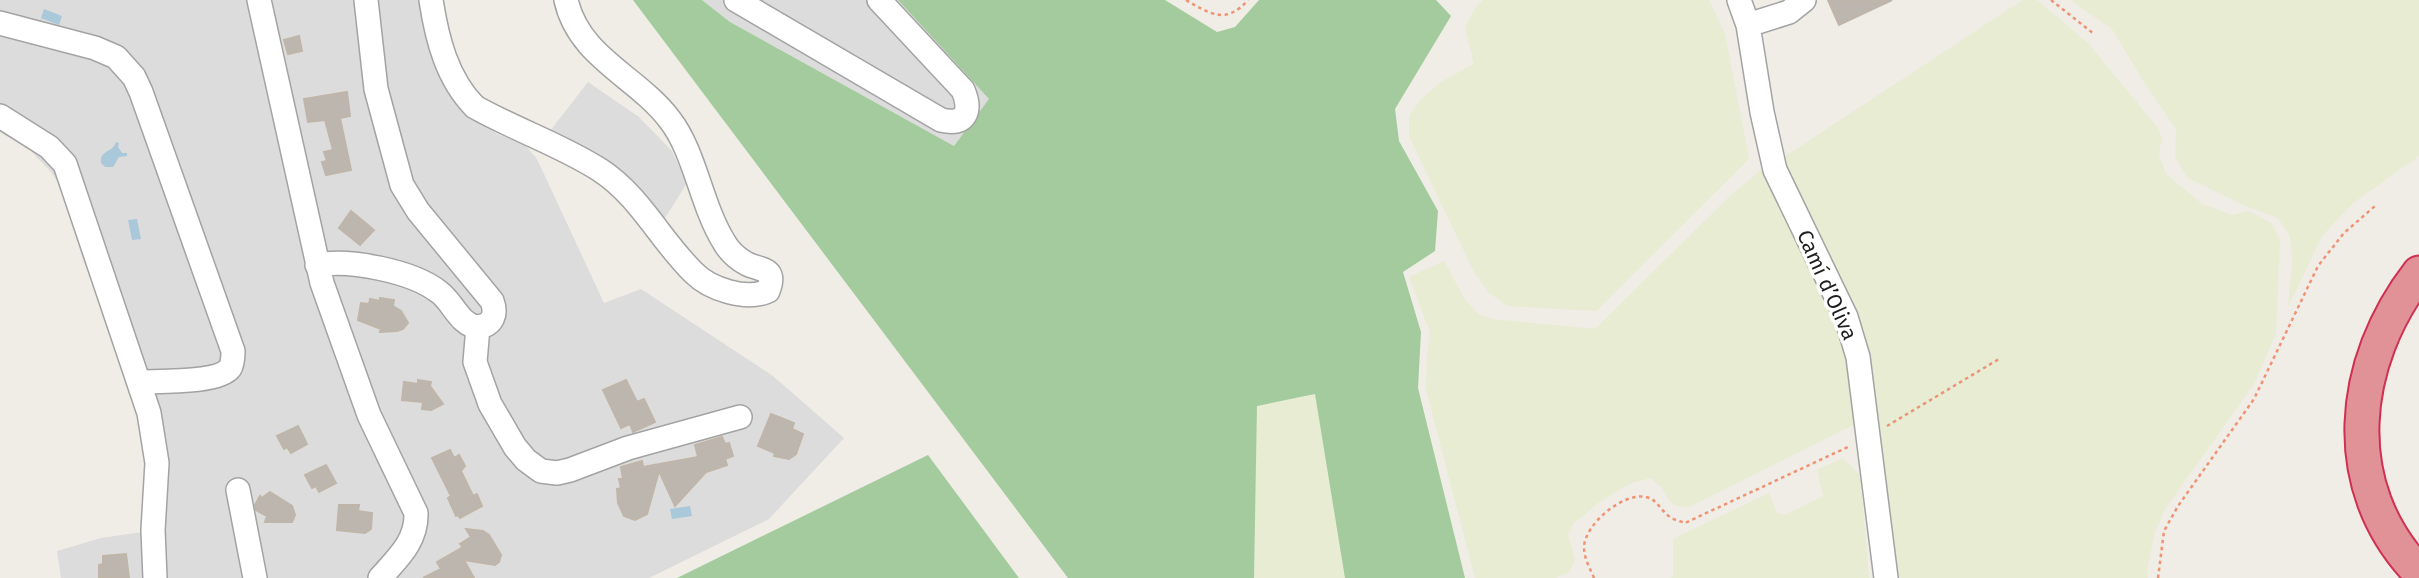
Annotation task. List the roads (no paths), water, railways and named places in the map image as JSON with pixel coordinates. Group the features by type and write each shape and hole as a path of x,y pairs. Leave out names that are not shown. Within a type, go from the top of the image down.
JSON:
{"highway":[{"path":"2419,273 2401,296 2374,353 2363,396 2361,418 2364,462 2376,504 2396,544 2419,572"}],"street":[{"path":"259,0 317,265 369,415 416,513 414,535 380,578"},
{"path":"317,265 332,262 367,266 422,282 449,301 469,327 485,327 494,317 492,300 418,211 402,185 376,89 366,0"},
{"path":"431,0 437,33 449,68 462,94 475,107 582,160 609,177 635,201 695,274 709,284 747,295 759,295 768,291 771,275 765,269 749,265 737,258 714,226 680,134 670,119 607,64 583,38 573,21 566,0"},
{"path":"736,0 941,120 957,121 965,116 967,100 963,90 879,0"},
{"name":"Camí d’Oliva","path":"1739,0 1748,25 1762,112 1775,170 1846,317 1858,357 1886,578"},
{"path":"1748,25 1789,12 1804,0"},
{"path":"0,23 95,48 116,57 134,77 141,92 233,351 233,361 230,368 216,377 140,382"},
{"path":"0,116 49,147 65,164 140,382 156,447 153,530 155,578"},
{"path":"478,327 475,362 490,404 515,447 541,471 557,473 570,470 628,448 740,417"},
{"path":"237,490 253,567"}],"water":[{"path":"44,9 62,16 59,25 41,18"},
{"path":"116,142 127,156 119,157 113,167 105,167 101,163 102,156"},
{"path":"137,219 141,239 132,240 128,220"},
{"path":"690,506 692,516 672,519 670,509"}]}
